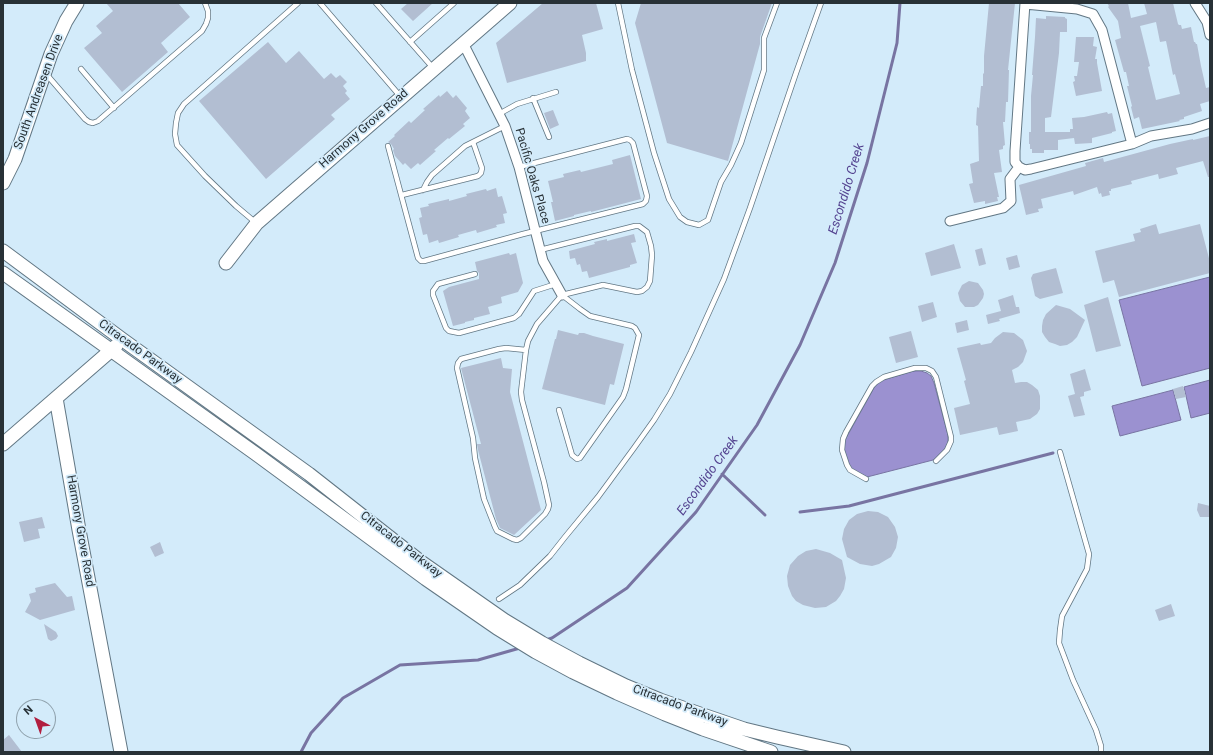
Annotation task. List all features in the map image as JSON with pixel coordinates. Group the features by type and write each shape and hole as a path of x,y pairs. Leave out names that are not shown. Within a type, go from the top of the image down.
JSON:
{"main road":[{"name":"South Andreasen Drive","path":"3,182 15,159 44,72 66,21 77,3"},
{"name":"Harmony Grove Road","path":"226,263 257,223 510,3"},
{"name":"Citracado Parkway","path":"3,251 123,340 309,474 500,624"},
{"name":"Citracado Parkway","path":"3,273 426,579 500,624 542,643 579,663 664,714 771,752"},
{"path":"3,444 123,340"},
{"name":"Harmony Grove Road","path":"56,398 79,530 121,752"},
{"name":"Citracado Parkway","path":"621,689 660,700 744,729 797,743 844,752"}],"street":[{"path":"1195,3 1207,22 1210,34"},
{"path":"1132,144 1102,30 1093,14 1077,9 1025,4 1015,151 1015,162 1019,167 1025,170 1031,169 1132,144 1151,136 1192,129 1210,123"},
{"name":"Pacific Oaks Place","path":"464,43 505,126 519,167 543,261 562,295"},
{"path":"950,221 1003,208 1011,201 1010,179 1019,167"}],"lane":[{"path":"44,72 85,119 93,123 98,122 202,31 208,18 208,11 205,3"},
{"path":"257,223 236,206 205,176 177,145 175,134 176,123 178,113 184,104 298,3"},
{"path":"320,3 401,97"},
{"path":"377,3 434,69"},
{"path":"410,42 454,3"},
{"path":"618,3 632,70 654,152 669,199 680,217 687,222 699,225 708,220 720,182 731,165 741,144 764,70 764,38 777,3"},
{"path":"499,599 520,584 550,556 598,497 654,420 670,394 724,279 822,3"},
{"path":"81,69 114,108"},
{"path":"499,114 533,98 556,92"},
{"path":"533,98 549,137"},
{"path":"423,190 432,175 465,146 505,126"},
{"path":"388,146 418,258 421,261 643,204 646,201 647,196 633,143 627,139 519,167"},
{"path":"402,195 478,176 481,173 482,168 472,142"},
{"path":"526,350 506,348 461,359 457,368 473,438 484,499 497,531 517,540 521,538 545,514 549,505 522,400 521,392 528,341 538,324 562,295 603,285 637,292 646,287 650,281 651,275 651,246 647,232 640,226 540,250"},
{"path":"476,274 438,284 433,291 433,295 446,328 450,331 459,333 514,318 519,314 534,291 556,284"},
{"path":"559,410 572,455 577,459 580,458 623,397 639,335 632,326 590,316 562,295"},
{"path":"866,479 850,470 842,450 842,439 872,386 876,382 884,377 915,368 926,368 932,371 936,377 952,437 947,450 936,461"},
{"path":"1060,452 1089,554 1088,569 1062,616 1060,643 1073,680 1096,730 1101,746 1101,752"}],"shaded area":[{"path":"1210,277 1210,368 1142,386 1119,300"},
{"path":"913,371 921,371 931,376 948,435 948,445 939,457 933,460 867,477 853,470 849,466 843,449 845,440 875,386 880,381"},
{"path":"1210,380 1210,413 1191,418 1184,387"},
{"path":"1173,390 1181,420 1120,436 1112,406"}],"building":[{"path":"106,3 178,3 190,17 161,43 168,52 122,92 84,48 102,33 96,26 113,11"},
{"path":"408,3 433,3 413,21 401,9"},
{"path":"543,3 596,3 603,29 582,35 586,53 586,61 507,83 496,43"},
{"path":"641,3 772,3 760,37 760,44 728,161 667,143 635,23"},
{"path":"989,3 1015,3 1008,70 1008,102 1006,102 1005,122 1003,122 1005,145 1003,146 1003,149 999,150 1002,172 994,173 999,197 997,197 998,201 985,204 985,201 974,203 969,184 973,183 970,164 979,161 978,126 976,125 977,107 979,108 981,86 983,86"},
{"path":"1107,3 1128,3 1131,18 1147,14 1144,3 1173,3 1178,24 1181,25 1182,29 1191,27 1194,42 1197,44 1206,88 1210,87 1210,101 1200,104 1202,111 1184,117 1184,119 1179,120 1180,121 1142,129 1139,117 1134,119 1127,86 1129,86 1126,72 1124,72 1115,40 1121,38 1118,21 1108,7 1109,6","holes":["1156,22 1160,42 1166,41 1173,75 1175,74 1180,94 1156,100 1148,67 1150,66 1140,26"]},
{"path":"1046,16 1065,17 1067,19 1067,32 1060,32 1059,53 1051,117 1045,118 1045,132 1070,132 1070,129 1073,129 1072,118 1107,112 1108,114 1112,113 1116,131 1092,138 1092,143 1075,144 1074,138 1058,140 1058,150 1044,150 1044,153 1032,153 1032,149 1030,149 1029,144 1029,132 1031,132 1031,96 1036,18 1046,19"},
{"path":"1076,37 1094,37 1093,46 1097,47 1095,59 1097,59 1102,91 1076,96 1073,82 1075,81 1074,76 1077,76 1079,62 1074,62"},
{"path":"268,42 286,63 299,51 324,79 331,73 336,78 340,75 347,82 343,86 347,91 345,93 350,99 331,115 335,119 266,179 199,101"},
{"path":"447,91 453,98 456,95 467,108 465,111 470,118 463,124 465,126 434,150 436,151 420,165 418,163 411,169 405,163 403,165 395,156 394,149 388,142 409,121 411,123 425,110 423,109 439,95 440,97"},
{"path":"553,110 559,125 550,129 544,113"},
{"path":"1210,136 1210,177 1208,177 1203,161 1176,168 1178,174 1159,179 1158,174 1131,181 1132,184 1111,189 1111,191 1109,191 1110,195 1102,197 1101,193 1099,194 1097,187 1074,195 1073,191 1041,199 1043,208 1038,209 1039,212 1026,215 1019,185 1086,166 1085,163 1103,158 1104,162 1170,144"},
{"path":"630,155 641,199 555,221 551,202 553,202 548,181 564,177 563,174 580,170 581,172 613,164 612,160"},
{"path":"496,188 498,197 502,196 507,213 503,214 505,223 477,233 476,230 458,235 459,237 439,243 438,240 429,243 427,234 423,235 419,218 422,217 420,208 429,206 428,204 449,199 449,201 467,196 466,194"},
{"path":"1156,224 1159,234 1200,224 1210,262 1210,273 1119,297 1114,280 1103,283 1095,251 1135,241 1133,234 1141,232 1140,229"},
{"path":"634,234 636,242 631,243 637,263 630,265 630,267 589,278 587,271 582,272 580,264 577,265 575,258 570,259 569,251 595,244 594,242 607,239 607,241"},
{"path":"954,244 961,268 931,276 925,253"},
{"path":"982,248 986,264 979,266 975,250"},
{"path":"509,253 510,255 516,253 523,283 518,292 501,297 502,303 488,307 490,314 453,326 443,291 449,287 479,279 479,273 475,262"},
{"path":"1017,255 1020,267 1009,270 1006,258"},
{"path":"1056,268 1063,293 1040,299 1035,296 1031,278 1033,274"},
{"path":"969,281 978,283 984,294 978,305 974,307 965,307 960,301 958,293 962,285"},
{"path":"1013,295 1016,307 1019,307 1020,313 988,324 986,315 1001,311 998,300"},
{"path":"1108,297 1121,346 1096,352 1084,305"},
{"path":"933,302 937,317 922,322 918,306"},
{"path":"1056,305 1070,309 1085,320 1077,337 1067,345 1060,346 1049,342 1042,332 1043,320 1046,314"},
{"path":"967,320 969,330 957,333 955,323"},
{"path":"558,330 578,335 579,333 584,333 624,344 614,385 610,384 605,405 542,389"},
{"path":"911,331 918,357 896,363 889,337"},
{"path":"1003,332 1014,333 1023,340 1027,351 1023,362 1012,370 1015,383 1027,382 1038,390 1040,396 1040,409 1037,414 1030,419 1016,422 1018,431 999,435 997,427 960,435 954,408 970,404 964,381 966,380 957,348 980,343 981,345 991,343"},
{"path":"501,358 503,368 512,369 510,392 541,510 514,535 500,528 496,519 478,450 477,444 481,444 461,368"},
{"path":"1085,369 1091,390 1084,392 1084,396 1080,397 1085,415 1074,417 1068,396 1075,394 1070,374"},
{"path":"1183,386 1186,397 1176,399 1173,389"},
{"path":"1198,503 1210,506 1210,517 1200,517 1197,510"},
{"path":"868,511 878,512 888,517 895,527 898,537 896,548 891,557 872,566 860,564 847,557 842,539 844,529 849,520 857,514"},
{"path":"42,517 45,528 38,529 40,538 24,542 19,522"},
{"path":"160,542 164,553 155,557 150,547"},
{"path":"816,549 830,553 842,560 846,578 844,589 836,601 826,607 815,608 803,605 796,601 788,586 787,576 790,565 798,556 806,551"},
{"path":"55,583 67,597 72,596 75,610 40,620 25,612 31,601 29,594 36,592 35,588"},
{"path":"1171,604 1175,616 1159,621 1155,610"},
{"path":"44,624 56,632 58,636 56,639 51,641 48,639"},
{"path":"9,735 22,752 3,752 3,740"}],"waterway":[{"name":"Escondido Creek","path":"546,640 552,638 627,588 696,512 757,425 800,345 835,263 867,163 897,43 900,3"},
{"path":"800,512 849,506 1053,453"},
{"path":"722,474 765,515"},
{"name":"Escondido Creek","path":"301,752 311,733 343,698 400,665 478,660 520,648"}]}
